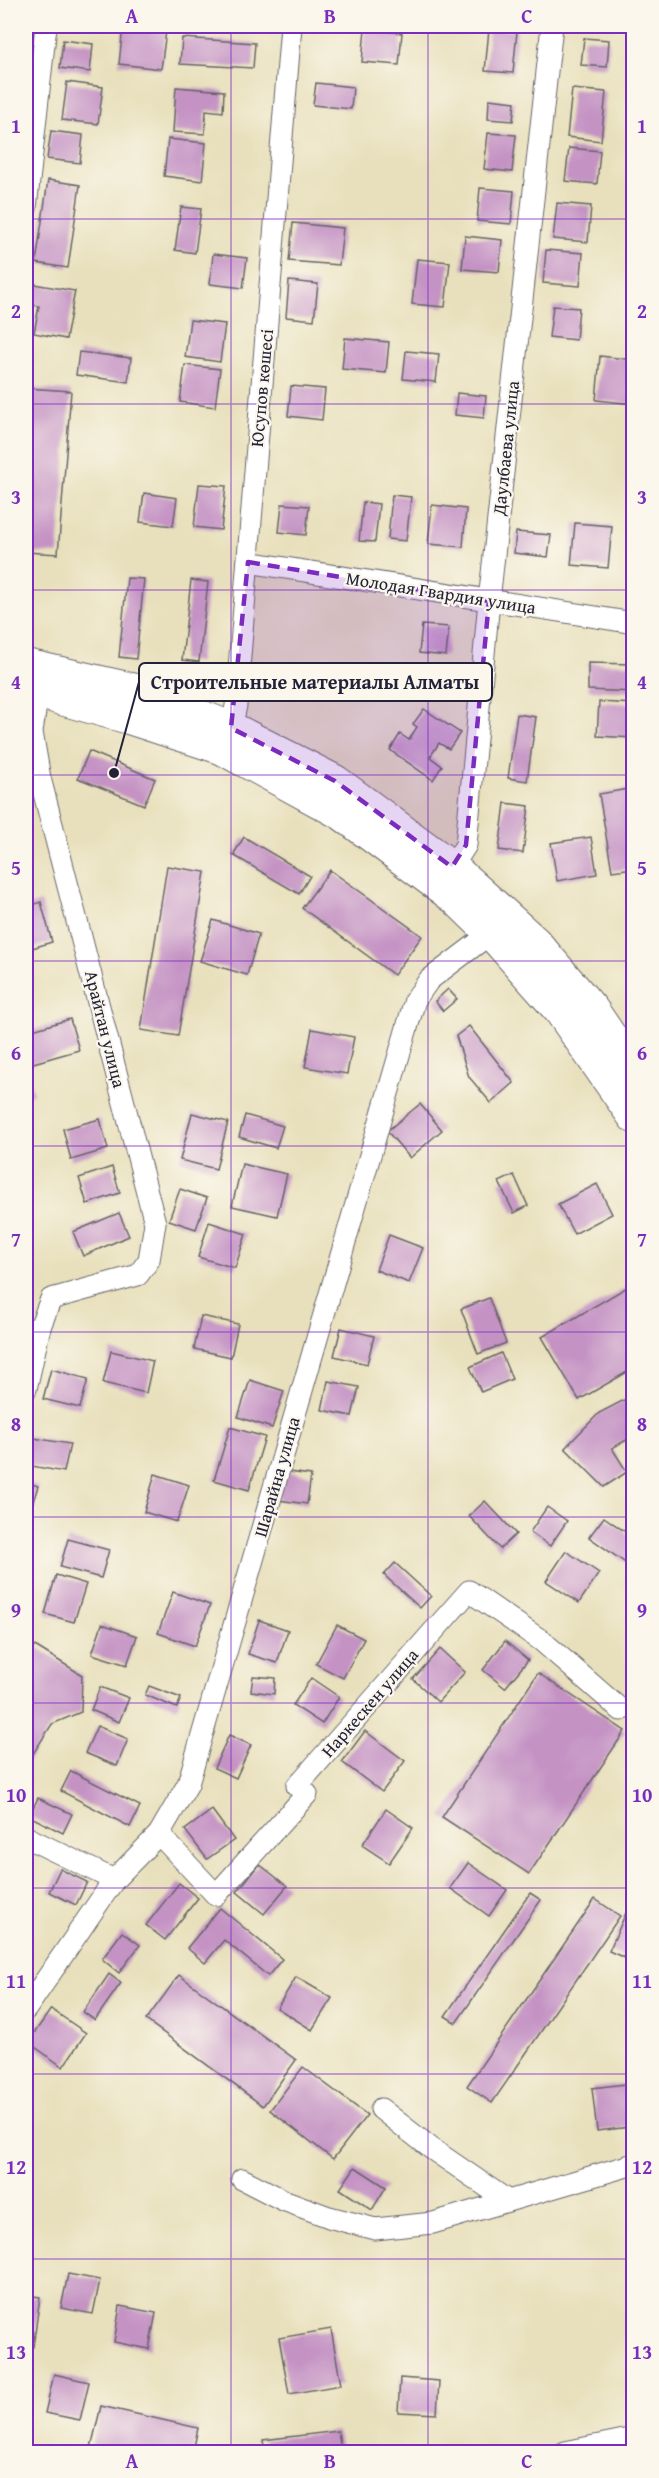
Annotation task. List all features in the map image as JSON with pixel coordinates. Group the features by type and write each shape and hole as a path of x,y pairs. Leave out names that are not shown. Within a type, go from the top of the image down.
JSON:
{"highway":[{"path":"30,682 132,689 226,738 335,782 452,867 535,942 592,1009 633,1071"},
{"path":"226,738 342,814 456,899 491,933 561,1012 633,1117"}],"street":[{"path":"26,208 46,26"},
{"name":"Юсупов көшесі","path":"226,738 236,706 291,26"},
{"name":"Даулбаева улица","path":"452,867 466,844 489,601 552,26"},
{"name":"Молодая Гвардия улица","path":"248,562 633,623"},
{"name":"Арайтан улица","path":"30,682 32,732 40,778 155,1223 150,1260 138,1275 51,1299 33,1330"},
{"name":"Шарайна улица","path":"26,2009 114,1880 159,1834 188,1784 415,1000 429,980 491,933"},
{"path":"26,1389 33,1330"},
{"name":"Наркескен улица","path":"159,1834 216,1895 307,1794 297,1786 469,1591 542,1641 621,1710"},
{"path":"26,1837 114,1880"},
{"path":"381,2109 432,2149 508,2201"},
{"path":"242,2179 283,2199 329,2217 375,2229 433,2223 633,2164"},
{"path":"565,2452 633,2439"}],"highlighted area":[{"path":"248,562 489,601 466,845 452,867 335,781 231,728"}],"building":[{"path":"123,26 166,31 161,69 119,64"},
{"path":"365,29 402,33 399,65 362,62"},
{"path":"489,29 517,31 513,73 485,71"},
{"path":"182,38 255,43 253,68 180,64"},
{"path":"584,38 609,40 607,67 581,65"},
{"path":"63,40 93,44 90,72 60,68"},
{"path":"67,82 103,87 98,124 62,120"},
{"path":"316,83 353,87 351,109 313,105"},
{"path":"176,87 224,91 223,112 206,110 205,134 173,132"},
{"path":"572,89 606,92 601,141 567,137"},
{"path":"489,99 515,102 513,121 488,119"},
{"path":"51,131 83,135 80,163 47,159"},
{"path":"488,133 516,135 512,172 484,169"},
{"path":"168,139 206,143 202,181 164,176"},
{"path":"569,148 600,151 597,184 565,181"},
{"path":"48,180 80,185 68,268 36,263"},
{"path":"480,188 514,191 511,224 477,221"},
{"path":"557,203 591,206 588,242 553,239"},
{"path":"181,207 201,209 195,253 175,250"},
{"path":"293,223 343,228 339,265 289,261"},
{"path":"465,236 502,240 499,272 462,269"},
{"path":"546,250 583,253 580,286 543,283"},
{"path":"213,254 247,258 243,288 210,284"},
{"path":"417,259 450,262 445,307 412,304"},
{"path":"289,281 318,284 314,320 286,317"},
{"path":"28,283 75,291 66,339 34,333 39,306 26,304"},
{"path":"553,306 579,308 576,340 549,337"},
{"path":"190,320 225,324 220,362 185,357"},
{"path":"345,338 389,342 386,373 342,369"},
{"path":"406,351 439,354 436,382 403,379"},
{"path":"79,352 131,358 128,382 76,375"},
{"path":"600,356 634,360 634,404 596,400"},
{"path":"185,365 220,369 215,407 180,402"},
{"path":"291,386 325,389 322,420 288,416"},
{"path":"26,388 71,391 58,554 26,552"},
{"path":"457,393 486,396 484,418 455,415"},
{"path":"199,484 226,486 221,530 194,527"},
{"path":"144,493 177,498 173,526 140,522"},
{"path":"392,495 411,497 406,541 388,539"},
{"path":"363,502 379,504 375,542 359,541"},
{"path":"282,504 309,506 306,535 279,532"},
{"path":"432,505 466,509 463,547 428,544"},
{"path":"575,523 612,526 608,568 571,565"},
{"path":"516,532 551,535 548,557 514,553"},
{"path":"127,578 144,579 136,659 119,657"},
{"path":"191,580 208,582 199,662 182,660"},
{"path":"422,625 449,627 446,656 419,653"},
{"path":"588,663 634,664 634,692 588,690"},
{"path":"599,702 634,704 634,738 597,736"},
{"path":"424,709 460,733 449,749 439,743 430,757 442,766 433,780 390,750 400,734 409,740 417,727 413,724"},
{"path":"517,714 536,717 527,781 508,778"},
{"path":"89,751 155,779 144,805 78,778"},
{"path":"634,788 634,868 612,871 599,794"},
{"path":"505,803 529,806 523,853 499,850"},
{"path":"244,837 310,876 299,894 233,855"},
{"path":"591,837 597,874 557,881 551,843"},
{"path":"167,866 205,872 178,1036 141,1030"},
{"path":"330,870 422,936 394,975 302,908"},
{"path":"41,902 52,942 26,950 26,907"},
{"path":"213,920 259,934 247,975 200,961"},
{"path":"448,989 457,999 443,1011 435,1001"},
{"path":"70,1019 79,1050 30,1064 26,1047 26,1032"},
{"path":"469,1026 514,1083 491,1103 469,1077 456,1036"},
{"path":"312,1029 354,1037 347,1074 305,1067"},
{"path":"26,1079 29,1079 33,1093 26,1096"},
{"path":"420,1104 442,1130 410,1158 387,1131"},
{"path":"192,1113 228,1122 216,1169 180,1160"},
{"path":"245,1115 283,1126 276,1148 239,1137"},
{"path":"100,1119 108,1149 71,1160 63,1129"},
{"path":"242,1164 287,1174 277,1216 232,1206"},
{"path":"112,1167 120,1193 87,1204 79,1178"},
{"path":"514,1175 528,1206 514,1213 499,1182"},
{"path":"597,1184 612,1214 574,1234 558,1204"},
{"path":"180,1189 207,1198 196,1229 169,1220"},
{"path":"119,1213 129,1236 83,1256 73,1232"},
{"path":"209,1222 246,1234 235,1268 198,1257"},
{"path":"389,1235 423,1248 409,1283 376,1270"},
{"path":"634,1283 634,1368 579,1400 542,1337"},
{"path":"489,1298 506,1343 478,1354 461,1309"},
{"path":"201,1316 238,1324 231,1357 194,1349"},
{"path":"341,1328 374,1336 367,1364 334,1356"},
{"path":"111,1351 153,1361 146,1393 103,1383"},
{"path":"501,1353 512,1379 481,1392 470,1367"},
{"path":"51,1369 88,1379 80,1408 43,1399"},
{"path":"250,1380 284,1391 272,1428 238,1417"},
{"path":"328,1381 359,1387 352,1416 322,1410"},
{"path":"634,1395 634,1436 612,1448 627,1472 604,1487 565,1448 599,1413"},
{"path":"230,1427 265,1437 249,1490 214,1480"},
{"path":"28,1437 70,1444 64,1472 26,1465"},
{"path":"281,1471 311,1475 307,1504 278,1500"},
{"path":"155,1474 189,1485 177,1522 144,1512"},
{"path":"26,1482 38,1486 33,1502 26,1500"},
{"path":"485,1501 516,1534 500,1549 469,1516"},
{"path":"547,1507 567,1521 550,1546 530,1532"},
{"path":"604,1517 634,1538 634,1569 589,1537"},
{"path":"68,1539 109,1550 101,1578 60,1567"},
{"path":"566,1551 599,1573 579,1603 546,1581"},
{"path":"26,1561 32,1563 27,1598 26,1598"},
{"path":"395,1563 431,1596 420,1608 384,1575"},
{"path":"56,1575 86,1584 74,1622 45,1614"},
{"path":"173,1592 210,1605 195,1646 158,1633"},
{"path":"259,1620 288,1630 277,1663 248,1654"},
{"path":"102,1624 137,1636 127,1665 92,1654"},
{"path":"337,1625 364,1639 343,1678 316,1664"},
{"path":"505,1641 528,1660 505,1688 483,1670"},
{"path":"35,1646 82,1675 81,1712 52,1724 26,1765 26,1655"},
{"path":"440,1649 465,1672 438,1702 413,1679"},
{"path":"538,1673 625,1731 529,1874 442,1817"},
{"path":"253,1676 275,1678 274,1694 251,1691"},
{"path":"311,1678 339,1697 322,1724 293,1705"},
{"path":"149,1686 181,1698 177,1708 145,1695"},
{"path":"100,1687 129,1698 119,1722 91,1710"},
{"path":"97,1726 128,1739 117,1766 85,1753"},
{"path":"365,1731 405,1761 382,1792 342,1762"},
{"path":"229,1735 251,1745 236,1778 214,1768"},
{"path":"71,1771 140,1806 130,1827 61,1791"},
{"path":"38,1798 72,1814 63,1833 29,1816"},
{"path":"386,1809 413,1828 389,1863 362,1845"},
{"path":"212,1810 234,1840 207,1859 185,1830"},
{"path":"468,1863 507,1890 489,1916 450,1888"},
{"path":"259,1864 287,1886 264,1914 237,1892"},
{"path":"60,1869 87,1882 76,1905 49,1892"},
{"path":"179,1883 198,1898 165,1940 146,1925"},
{"path":"530,1893 541,1900 456,2023 445,2016"},
{"path":"595,1899 620,1916 492,2103 467,2086"},
{"path":"220,1908 282,1959 268,1976 224,1940 205,1963 187,1948"},
{"path":"626,1913 634,1916 634,1962 609,1951"},
{"path":"122,1932 140,1945 119,1973 102,1959"},
{"path":"109,1974 121,1983 95,2020 83,2012"},
{"path":"179,1975 296,2060 263,2106 146,2020"},
{"path":"296,1977 332,1998 312,2030 277,2008"},
{"path":"51,2009 86,2033 63,2067 28,2042"},
{"path":"303,2067 367,2115 333,2159 270,2110"},
{"path":"625,2084 630,2127 597,2131 592,2088"},
{"path":"355,2167 386,2187 372,2210 340,2189"},
{"path":"68,2274 100,2280 93,2314 61,2308"},
{"path":"26,2295 40,2297 33,2347 26,2346"},
{"path":"120,2306 156,2313 149,2349 114,2342"},
{"path":"331,2329 341,2385 289,2394 279,2338"},
{"path":"54,2374 89,2382 80,2420 45,2413"},
{"path":"400,2378 439,2381 437,2414 398,2412"},
{"path":"101,2406 198,2428 193,2452 90,2452"},
{"path":"338,2431 341,2452 265,2452 263,2440"}],"place":[{"name":"Строительные материалы Алматы","path":"114,773"}]}
